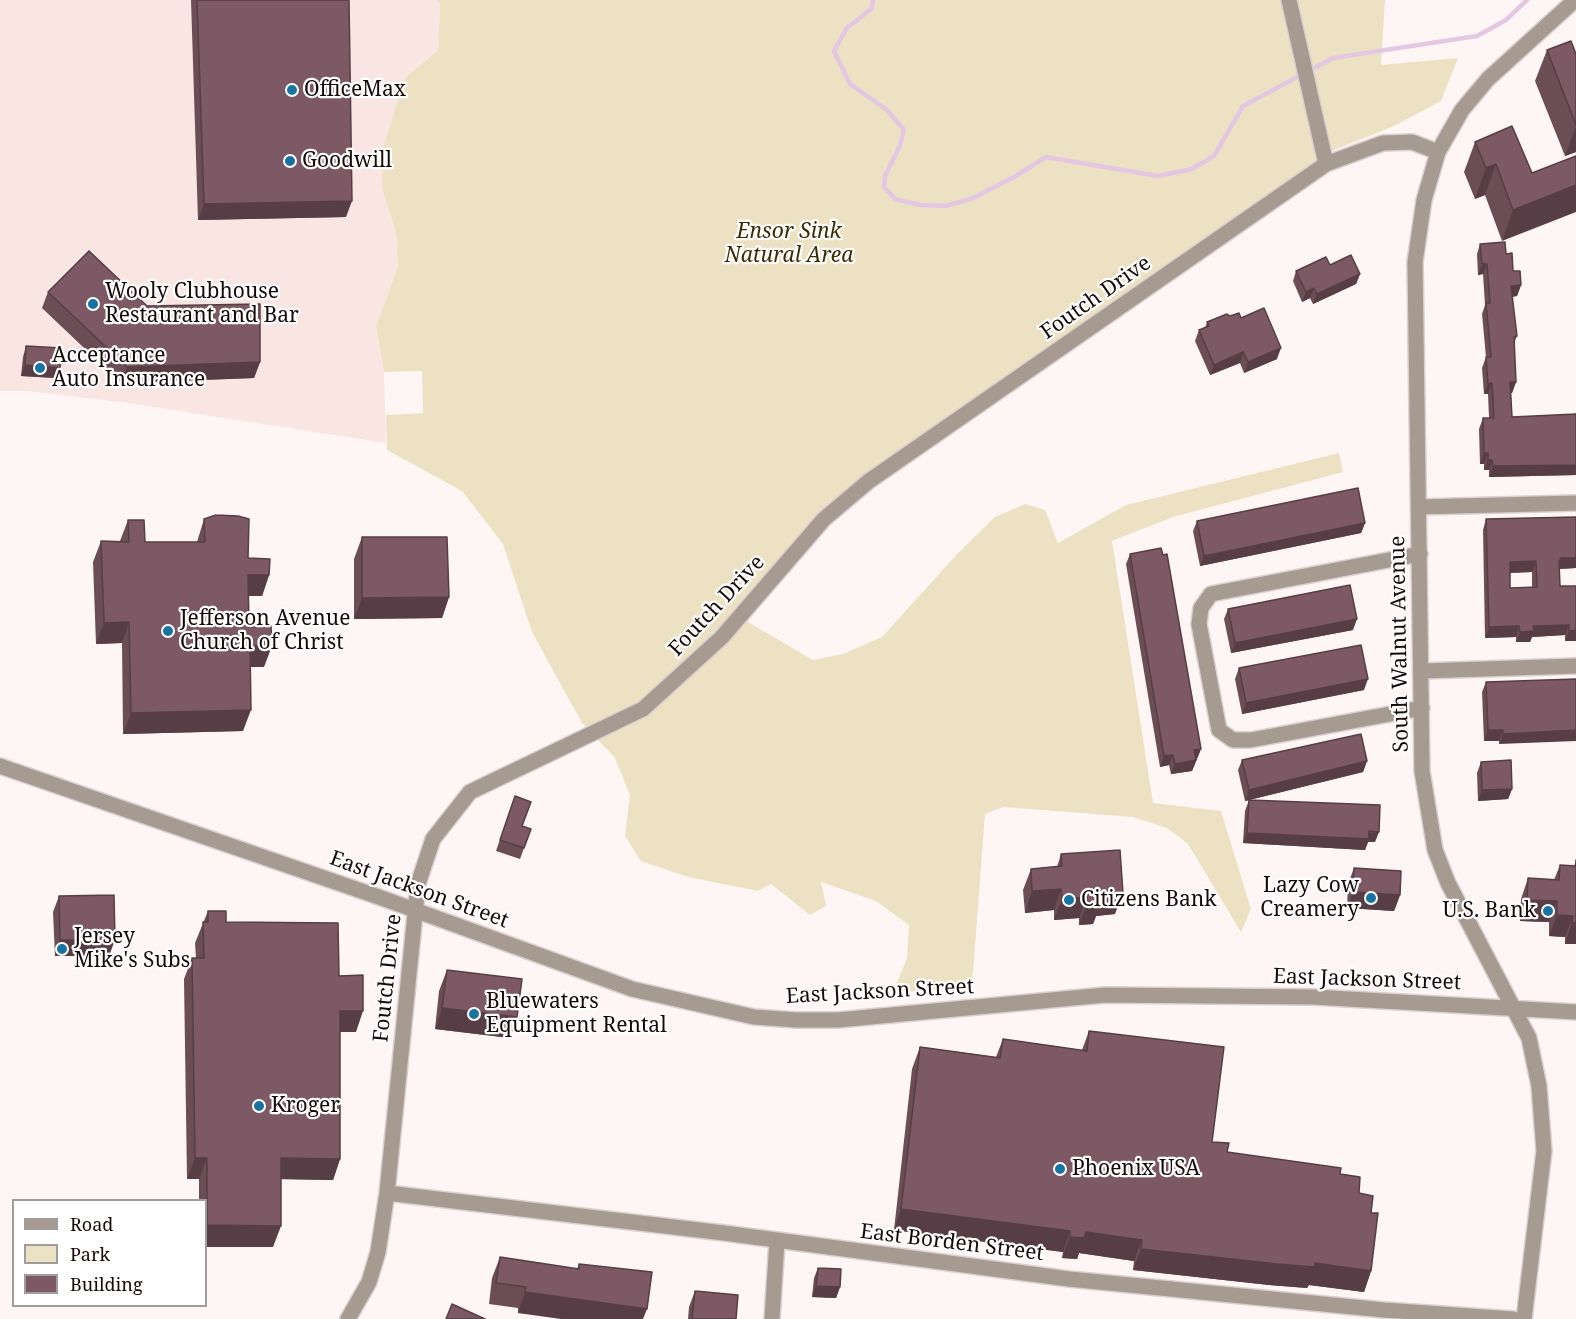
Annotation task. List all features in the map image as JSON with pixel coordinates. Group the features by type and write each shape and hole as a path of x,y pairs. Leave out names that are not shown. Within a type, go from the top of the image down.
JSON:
{"street":[{"path":"1289,0 1326,164"},
{"name":"South Walnut Avenue","path":"1524,1319 1544,1151 1543,1119 1529,1038 1448,883 1435,850 1422,771 1414,262 1424,200 1438,152 1462,111 1488,79 1575,0"},
{"name":"Foutch Drive","path":"348,1319 369,1282 378,1252 387,1193 418,884 433,839 470,792 643,709 722,637 824,519 869,481 1326,164 1383,143 1412,142 1438,152"},
{"path":"1419,507 1576,503"},
{"path":"1420,554 1211,594 1201,608 1199,624 1219,730 1233,740 1251,740 1422,708"},
{"path":"1422,671 1576,666"},
{"name":"East Jackson Street","path":"0,766 416,910 632,989 754,1017 838,1020 1105,995 1313,998 1576,1012"},
{"name":"East Borden Street","path":"387,1193 1080,1280 1384,1310 1513,1319"},
{"path":"772,1319 777,1241"}],"shaded area":[{"path":"0,0 437,0 440,5 438,50 405,78 382,189 396,232 398,266 376,326 384,372 386,443 121,402 27,391 0,391"}],"green space":[{"name":"Ensor Sink Natural Area","path":"437,0 1385,0 1381,65 1458,58 1441,101 1392,127 1334,150 824,519 742,614 748,622 813,660 843,654 882,637 958,553 995,517 1025,504 1045,510 1058,543 1126,505 1339,453 1343,472 1173,517 1112,541 1153,803 1221,811 1251,909 1241,932 1188,844 1167,828 1133,817 1003,807 985,814 972,986 892,993 907,959 909,925 876,901 821,882 826,906 810,915 771,884 758,891 688,877 641,861 625,836 630,795 615,758 582,723 532,632 503,544 462,491 387,450 386,415 423,413 422,371 384,372 376,326 398,266 396,232 382,189 383,148 405,78 438,50 440,5"}],"building":[{"path":"197,0 349,0 352,201 204,204"},
{"path":"1571,41 1576,54 1576,125 1547,50"},
{"path":"1512,126 1532,173 1576,156 1576,185 1513,210 1496,164 1486,168 1475,142"},
{"path":"1505,242 1506,254 1512,253 1513,271 1520,271 1521,285 1511,286 1517,336 1514,337 1516,382 1510,382 1512,417 1576,414 1576,465 1493,466 1492,460 1488,460 1488,453 1484,453 1483,418 1494,418 1492,383 1488,384 1486,357 1491,357 1486,303 1490,303 1487,264 1482,264 1480,244"},
{"path":"89,251 147,306 260,304 260,362 127,367 48,292"},
{"path":"1351,255 1360,274 1317,294 1314,288 1306,292 1296,271 1326,257 1330,265"},
{"path":"1264,308 1281,348 1248,362 1243,352 1214,365 1199,330 1209,326 1207,322 1227,314 1230,316 1239,313 1241,318"},
{"path":"26,346 62,348 60,368 25,365"},
{"path":"1358,488 1365,523 1204,556 1197,521"},
{"name":"Jefferson Avenue Church of Christ","path":"216,515 249,519 248,558 270,559 269,575 248,575 249,627 271,626 272,646 250,646 251,710 131,713 129,622 104,623 101,541 129,542 128,520 144,520 145,542 205,542 204,519"},
{"path":"1576,517 1576,558 1561,558 1559,562 1560,586 1576,586 1576,630 1569,631 1569,625 1533,626 1534,631 1520,632 1519,626 1489,627 1486,519","holes":["1536,561 1537,587 1510,588 1510,562"]},
{"path":"362,537 447,537 449,597 362,598"},
{"path":"1161,548 1163,555 1167,554 1201,749 1194,750 1196,760 1175,764 1173,755 1164,756 1130,554"},
{"path":"1350,585 1357,619 1235,643 1228,609"},
{"path":"1361,645 1368,679 1246,703 1239,668"},
{"path":"1576,679 1576,730 1503,734 1503,730 1488,730 1486,682"},
{"path":"1361,734 1367,761 1249,790 1242,760"},
{"path":"1511,760 1512,789 1482,790 1481,762"},
{"path":"515,796 531,802 522,826 531,829 524,848 500,840"},
{"path":"1249,800 1380,805 1379,832 1369,831 1369,839 1247,833"},
{"path":"1120,850 1123,893 1100,895 1101,903 1087,904 1087,897 1062,899 1061,889 1032,891 1031,869 1062,866 1061,854"},
{"path":"1560,865 1576,866 1576,923 1572,923 1573,916 1557,915 1557,901 1527,900 1528,878 1559,880"},
{"path":"1354,868 1401,871 1400,895 1353,892"},
{"path":"114,895 115,940 60,940 59,896"},
{"name":"Kroger","path":"208,911 226,911 226,922 338,923 339,976 363,975 363,1011 340,1011 340,1159 281,1158 281,1226 207,1225 207,1158 195,1158 192,958 204,958 203,922 208,922"},
{"path":"447,970 522,979 517,1017 442,1008"},
{"name":"Phoenix USA","path":"1089,1031 1224,1047 1212,1142 1229,1143 1227,1152 1341,1168 1340,1174 1360,1177 1359,1193 1373,1196 1371,1213 1378,1213 1371,1271 1315,1263 1315,1267 1277,1264 1141,1249 1142,1240 1086,1232 1084,1238 1070,1237 1070,1231 901,1209 920,1047 1000,1058 1003,1039 1087,1051"},
{"path":"500,1257 579,1269 579,1264 652,1272 647,1309 525,1292 526,1287 496,1283"},
{"path":"818,1268 841,1269 840,1287 816,1286"},
{"path":"695,1291 738,1295 736,1319 692,1319"},
{"path":"452,1304 485,1319 446,1319"}],"waterway":[{"path":"873,0 872,8 847,28 834,51 850,84 887,110 904,130 899,148 885,176 884,187 895,199 920,205 946,206 973,198 1016,176 1046,157 1158,176 1192,169 1214,156 1243,106 1333,58 1477,36 1506,20 1527,0"}],"place":[{"name":"OfficeMax","path":"292,90"},
{"name":"Goodwill","path":"290,161"},
{"name":"Wooly Clubhouse Restaurant and Bar","path":"93,304"},
{"name":"Acceptance Auto Insurance","path":"40,368"},
{"name":"Jefferson Avenue Church of Christ","path":"168,631"},
{"name":"Lazy Cow Creamery","path":"1371,898"},
{"name":"Citizens Bank","path":"1069,900"},
{"name":"U.S. Bank","path":"1548,911"},
{"name":"Jersey Mike's Subs","path":"62,949"},
{"name":"Bluewaters Equipment Rental","path":"474,1014"},
{"name":"Kroger","path":"259,1106"},
{"name":"Phoenix USA","path":"1060,1169"}]}
